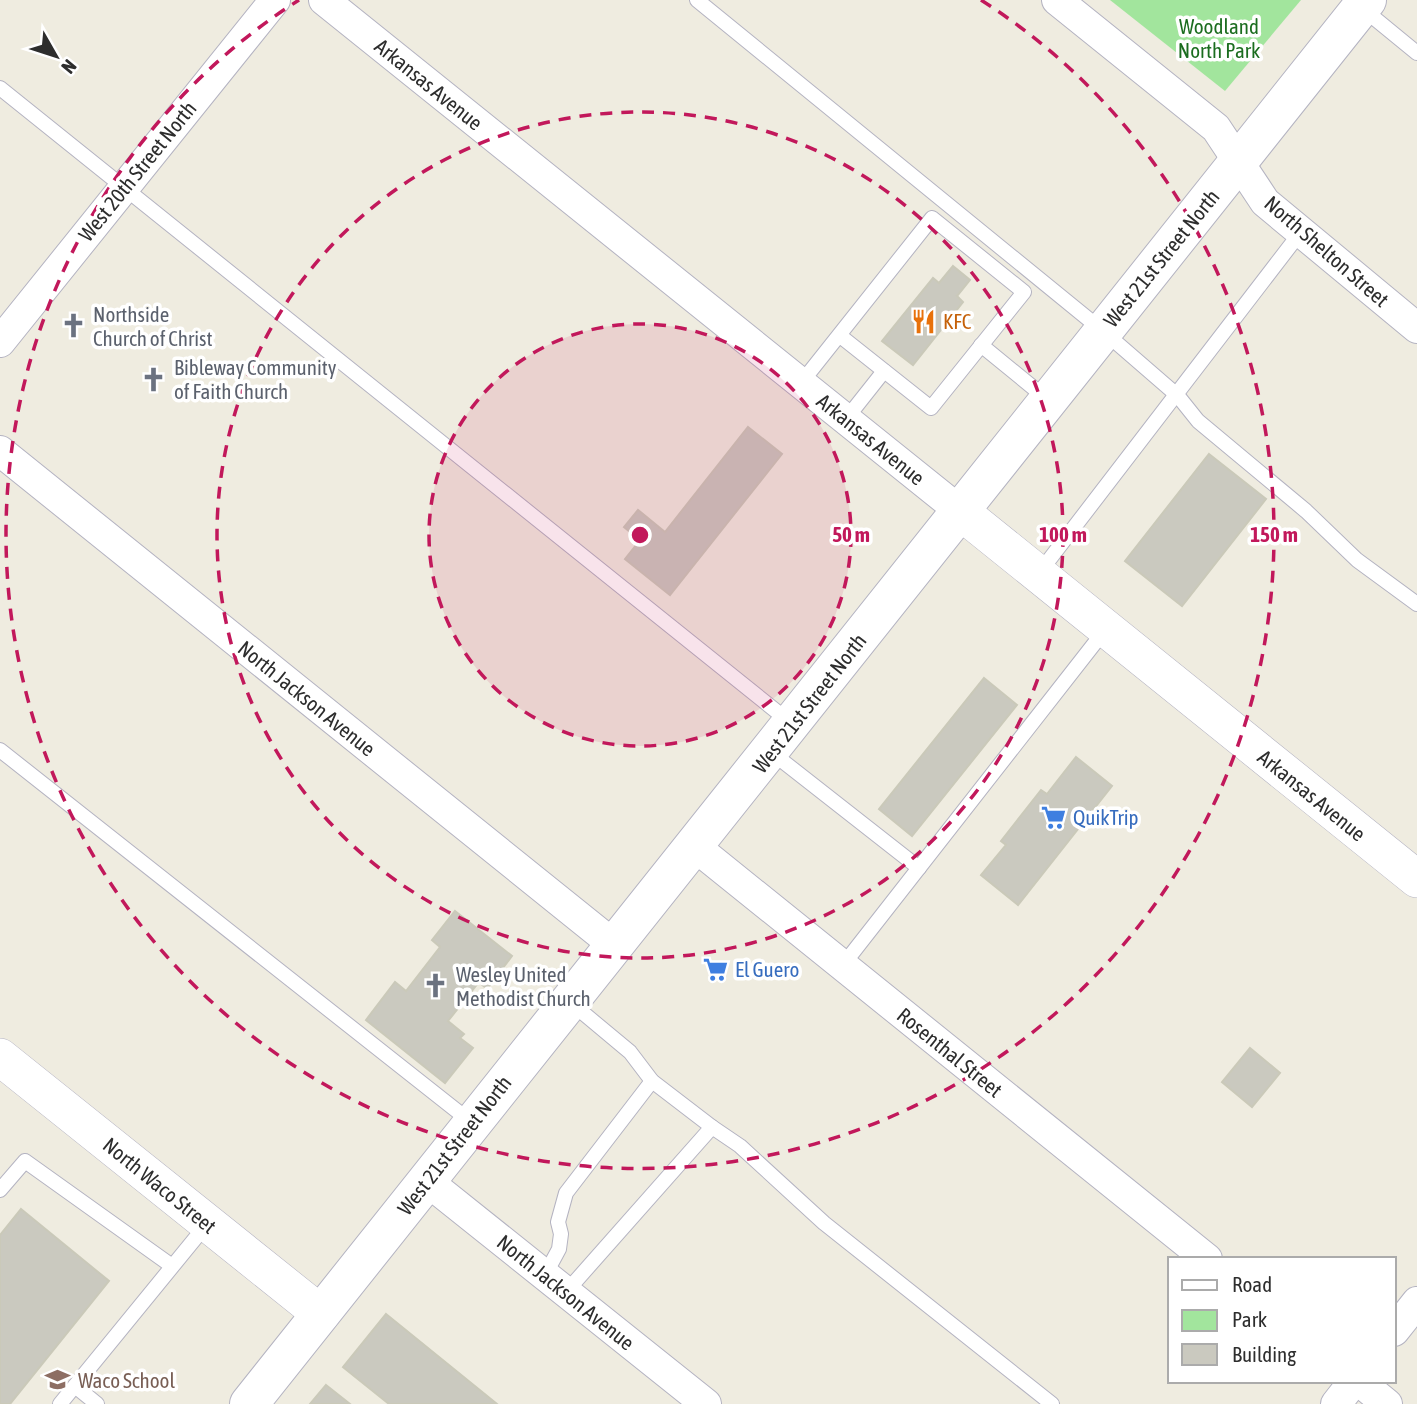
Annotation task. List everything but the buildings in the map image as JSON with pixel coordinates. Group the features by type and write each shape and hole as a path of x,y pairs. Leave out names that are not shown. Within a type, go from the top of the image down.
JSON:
{"main road":[{"name":"West 21st Street North","path":"249,1404 1364,4"}],"street":[{"name":"West 20th Street North","path":"0,342 275,0"},
{"name":"Arkansas Avenue","path":"324,0 1417,879"},
{"name":"North Shelton Street","path":"1057,0 1216,128 1240,160 1265,202 1417,328"},
{"name":"North Jackson Avenue","path":"0,451 614,945"},
{"name":"Rosenthal Street","path":"693,845 1205,1257"},
{"name":"North Waco Street","path":"0,1057 321,1314"},
{"name":"North Jackson Avenue","path":"427,1181 706,1404"},
{"path":"1396,1328 1417,1302"},
{"path":"1336,1404 1355,1383"},
{"path":"1360,1383 1387,1404"}],"lane":[{"path":"697,0 1103,331 1178,396 1198,421 1306,511 1357,560 1417,604"},
{"path":"1364,4 1417,53"},
{"path":"0,88 124,188 781,738 919,868"},
{"path":"800,383 932,218 1024,292 932,408 839,335"},
{"path":"1039,574 1178,396 1300,233"},
{"path":"981,345 1048,399"},
{"path":"846,419 884,371"},
{"path":"842,965 1106,629"},
{"path":"0,750 472,1123"},
{"path":"569,1001 630,1052 652,1081 740,1146 824,1223 1052,1404"},
{"path":"555,1284 561,1234 558,1222 566,1193 652,1081"},
{"path":"555,1284 712,1127"},
{"path":"0,1190 24,1161 172,1266"},
{"path":"60,1404 208,1223"},
{"path":"75,1386 97,1404"}],"green space":[{"name":"Woodland North Park","path":"1110,0 1301,0 1225,91"}],"place":[{"name":"KFC","path":"923,321"},
{"name":"Northside Church of Christ","path":"73,326"},
{"name":"Bibleway Community of Faith Church","path":"154,379"},
{"name":"QuikTrip","path":"1053,817"},
{"name":"El Guero","path":"715,969"},
{"name":"Wesley United Methodist Church","path":"436,986"},
{"name":"Waco School","path":"58,1380"}]}
